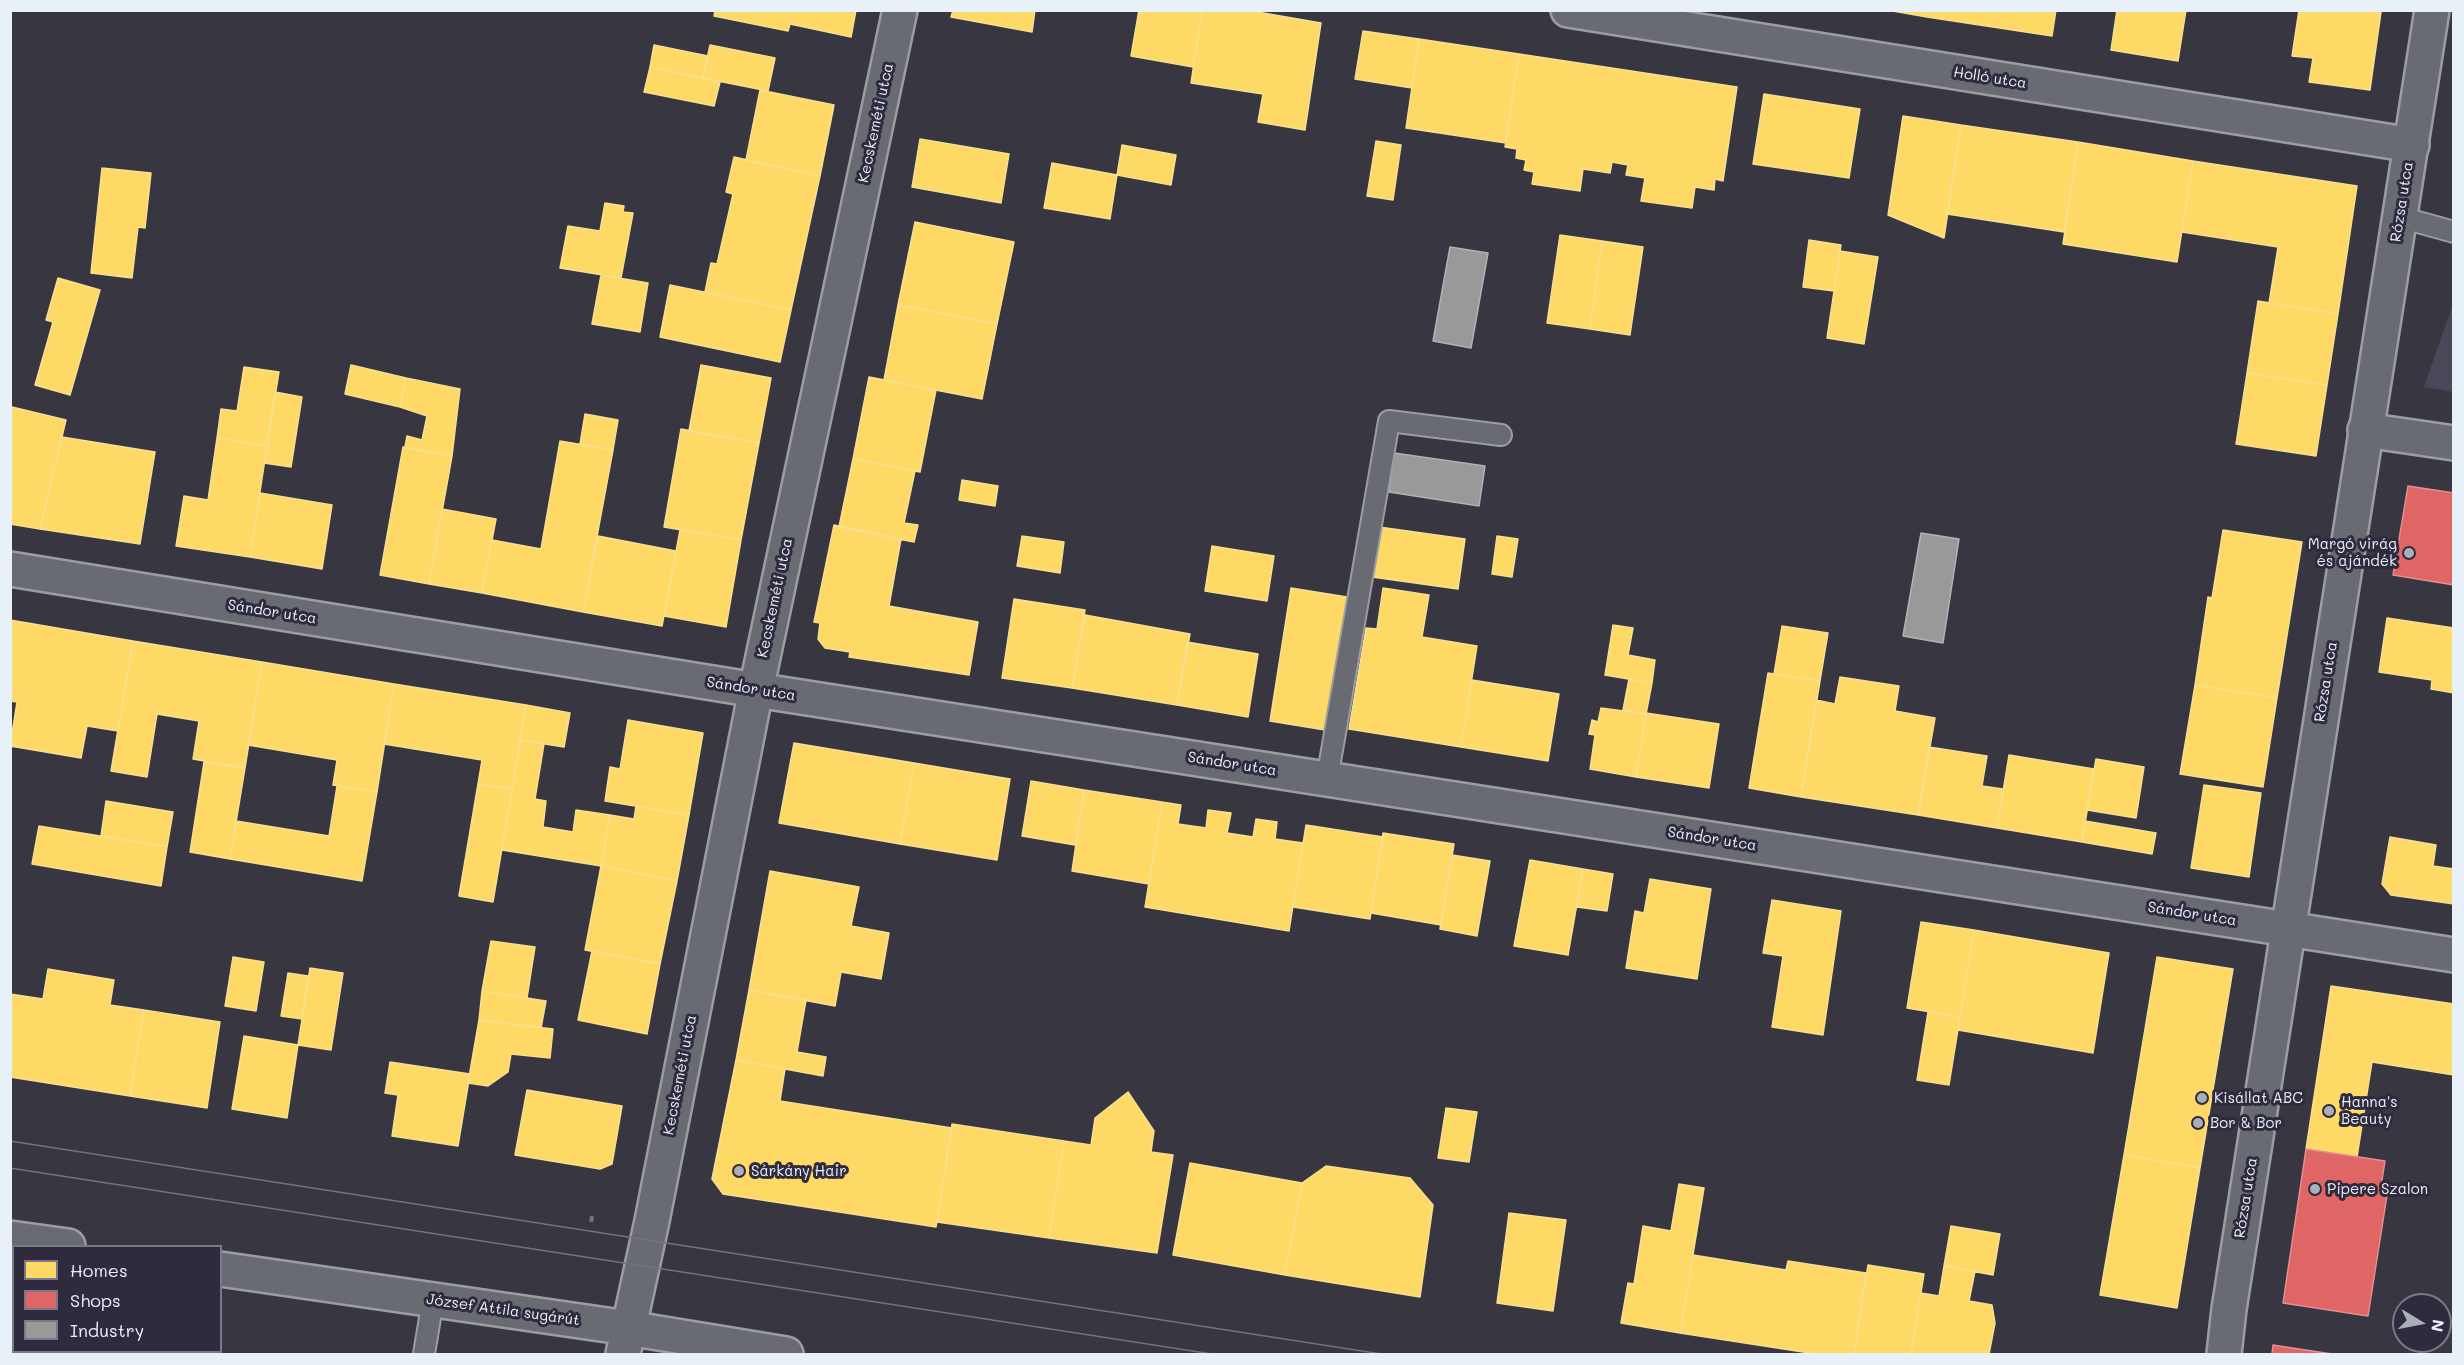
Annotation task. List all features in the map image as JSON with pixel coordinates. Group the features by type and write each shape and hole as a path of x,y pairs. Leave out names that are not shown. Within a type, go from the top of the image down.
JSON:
{"street":[{"name":"Kecskeméti utca","path":"626,1341 652,1221 756,690 900,10"},
{"name":"Holló utca","path":"1568,10 2412,145"},
{"name":"Rózsa utca","path":"2224,1354 2229,1309 2365,430 2432,10"},
{"path":"2365,430 2454,443"},
{"name":"Sándor utca","path":"10,569 756,690 2454,955"},
{"path":"10,1238 61,1245"},
{"name":"József Attila sugárút","path":"222,1269 433,1300 626,1341 786,1354"}],"lane":[{"path":"2400,217 2454,232"},
{"path":"1327,779 1389,421 1501,435"},
{"path":"424,1354 433,1300"}],"path":[{"path":"591,1222 593,1212"}],"shaded area":[{"path":"2453,304 2453,392 2424,387"}],"building: Homes":[{"path":"715,10 856,10 851,37 790,24 788,31 714,16"},
{"path":"953,10 1035,10 1032,32 951,17"},
{"path":"1139,10 1202,10 1193,67 1131,56"},
{"path":"1202,10 1246,10 1321,23 1305,130 1258,122 1263,94 1191,83"},
{"path":"1887,10 1928,10 1927,17"},
{"path":"1928,10 2056,10 2052,36 1927,17"},
{"path":"2117,10 2186,10 2178,61 2111,50"},
{"path":"2299,10 2381,12 2370,90 2309,82 2313,58 2292,56"},
{"path":"1363,31 1419,39 1412,88 1355,79"},
{"path":"1419,39 1519,54 1506,143 1406,128"},
{"path":"654,45 708,56 703,78 650,67"},
{"path":"710,45 775,58 768,91 703,78"},
{"path":"1519,54 1737,87 1723,181 1715,179 1714,190 1695,187 1692,208 1641,201 1645,178 1626,175 1628,165 1612,162 1610,173 1583,169 1580,191 1532,184 1534,172 1524,170 1526,160 1516,158 1517,149 1505,147"},
{"path":"650,67 720,82 714,106 644,92"},
{"path":"760,90 834,105 820,176 746,160"},
{"path":"1764,94 1860,109 1849,178 1753,164"},
{"path":"1903,116 1961,125 1944,238 1888,215"},
{"path":"1961,125 2078,142 2064,232 1947,214"},
{"path":"920,139 1009,154 1001,203 912,187"},
{"path":"1376,141 1401,145 1393,200 1367,196"},
{"path":"2078,142 2193,161 2177,262 2063,244"},
{"path":"1122,145 1176,155 1171,185 1117,175"},
{"path":"734,157 820,176 791,310 705,292 711,263 717,264 733,194 726,192"},
{"path":"2193,161 2357,186 2338,314 2269,303 2278,247 2182,232"},
{"path":"1052,163 1117,175 1110,219 1044,208"},
{"path":"102,168 151,173 145,228 138,227 132,278 91,273"},
{"path":"605,203 624,206 623,212 633,213 621,278 560,268 568,226 600,231"},
{"path":"915,222 1014,242 997,324 898,305"},
{"path":"1560,235 1602,241 1590,329 1547,323"},
{"path":"1809,240 1841,245 1834,291 1803,287"},
{"path":"1602,241 1643,247 1630,335 1590,329"},
{"path":"1840,251 1878,257 1864,344 1827,338"},
{"path":"601,275 648,283 640,332 592,324"},
{"path":"58,278 100,290 70,395 35,385 53,322 46,320"},
{"path":"670,285 791,310 780,362 660,337"},
{"path":"2258,301 2338,314 2327,385 2247,373"},
{"path":"898,305 997,324 982,399 884,380"},
{"path":"351,365 406,378 400,407 345,394"},
{"path":"701,365 771,378 759,443 689,431"},
{"path":"244,367 279,372 267,446 217,438 221,409 237,411"},
{"path":"2247,373 2327,385 2316,456 2236,444"},
{"path":"869,377 936,390 920,472 853,459"},
{"path":"406,378 460,389 452,456 405,447 407,436 422,440 427,416 400,407"},
{"path":"275,392 302,397 291,467 264,463"},
{"path":"12,407 66,420 40,529 10,524 10,414"},
{"path":"585,414 618,420 613,450 580,444"},
{"path":"681,429 759,443 741,540 664,527"},
{"path":"62,437 155,452 140,544 40,529"},
{"path":"217,438 267,446 250,557 176,546 184,496 208,500"},
{"path":"560,441 613,450 583,612 482,593 492,540 541,549"},
{"path":"403,447 452,456 429,584 380,575"},
{"path":"853,459 915,471 904,523 918,525 914,542 839,527"},
{"path":"962,480 998,486 995,506 959,500"},
{"path":"260,493 332,505 322,569 250,557"},
{"path":"442,509 496,519 482,593 429,584"},
{"path":"834,525 901,539 889,606 978,622 969,675 849,657 850,652 825,648 818,639 820,623 814,622"},
{"path":"1379,527 1465,539 1458,589 1372,577"},
{"path":"680,530 741,540 726,627 664,616"},
{"path":"2223,530 2302,542 2277,698 2195,685 2208,597 2212,598"},
{"path":"598,536 676,551 662,626 583,612"},
{"path":"1022,536 1064,542 1060,573 1017,566"},
{"path":"1497,536 1518,539 1512,577 1492,574"},
{"path":"1212,546 1274,556 1267,601 1205,591"},
{"path":"1291,588 1347,597 1325,730 1270,721"},
{"path":"1383,588 1429,595 1422,637 1477,646 1461,747 1349,729 1366,628 1377,629"},
{"path":"1014,599 1085,610 1072,688 1002,678"},
{"path":"1085,615 1190,634 1177,705 1072,688"},
{"path":"2387,618 2454,628 2454,693 2431,689 2432,680 2379,672"},
{"path":"10,620 133,641 118,731 87,726 81,758 10,746 17,702 10,701"},
{"path":"1613,625 1633,628 1628,655 1655,660 1652,683 1605,675"},
{"path":"1782,626 1828,633 1820,681 1774,674"},
{"path":"133,641 262,662 245,768 193,759 199,721 157,714 147,777 111,771"},
{"path":"1187,642 1258,654 1248,717 1177,705"},
{"path":"262,662 394,684 377,792 333,785 337,760 248,745"},
{"path":"1768,673 1820,681 1801,797 1749,788"},
{"path":"1840,677 1899,686 1895,711 1935,718 1918,815 1801,797 1816,700 1835,704"},
{"path":"1629,679 1652,683 1646,714 1623,710"},
{"path":"1472,680 1559,694 1548,761 1461,747"},
{"path":"394,684 526,705 512,789 478,784 482,760 384,744"},
{"path":"2195,685 2277,698 2263,787 2180,774"},
{"path":"526,705 570,713 564,747 520,740"},
{"path":"1601,708 1646,714 1636,777 1590,769 1595,735 1589,734 1592,720 1598,722"},
{"path":"1646,713 1719,724 1709,788 1636,777"},
{"path":"628,720 703,733 689,815 605,801 610,767 620,769"},
{"path":"520,740 544,744 535,799 546,801 543,827 573,832 576,810 610,815 601,866 502,850"},
{"path":"794,743 914,763 900,844 779,823"},
{"path":"1929,747 1987,756 1982,786 2003,789 1997,828 1918,815"},
{"path":"2009,755 2094,769 2082,842 1997,828"},
{"path":"2096,759 2144,767 2136,818 2087,810"},
{"path":"204,762 245,768 230,859 190,852"},
{"path":"914,763 1010,779 997,860 900,844"},
{"path":"1031,781 1084,790 1075,845 1022,836"},
{"path":"478,784 512,789 493,902 459,896"},
{"path":"2204,785 2261,793 2249,877 2191,868"},
{"path":"337,786 377,792 362,881 230,859 236,821 329,836"},
{"path":"1084,790 1162,802 1149,884 1072,871"},
{"path":"106,801 173,812 167,847 101,836"},
{"path":"1162,802 1181,805 1178,824 1206,828 1208,810 1231,813 1227,833 1253,837 1256,819 1277,822 1275,839 1303,843 1289,931 1145,907"},
{"path":"636,806 689,815 677,881 601,866 610,815 634,819"},
{"path":"2085,821 2156,833 2152,854 2082,842"},
{"path":"1306,825 1383,837 1370,919 1293,907"},
{"path":"39,826 167,847 161,886 32,864"},
{"path":"1383,833 1454,844 1441,925 1371,913"},
{"path":"2390,837 2436,845 2433,866 2454,869 2454,904 2391,895 2382,884"},
{"path":"1452,855 1490,861 1477,936 1440,929"},
{"path":"1530,860 1583,869 1568,955 1514,946"},
{"path":"601,866 677,881 660,964 585,950"},
{"path":"1583,869 1613,874 1607,911 1577,907"},
{"path":"770,871 859,887 851,926 889,933 881,979 841,972 835,1006 749,990"},
{"path":"1650,879 1711,889 1697,979 1626,968 1635,911 1644,913"},
{"path":"1772,900 1841,911 1823,1035 1772,1027 1783,956 1763,953"},
{"path":"1921,922 1974,930 1960,1017 1907,1008"},
{"path":"1974,930 2109,953 2093,1053 1958,1030"},
{"path":"491,941 535,947 527,998 482,991"},
{"path":"592,951 660,964 647,1034 578,1020"},
{"path":"233,957 264,962 256,1011 225,1006"},
{"path":"2157,957 2233,969 2200,1168 2124,1155"},
{"path":"310,968 343,973 331,1050 298,1045"},
{"path":"48,969 114,980 110,1005 144,1010 130,1096 10,1077 10,994 43,999"},
{"path":"288,973 308,976 302,1019 281,1016"},
{"path":"2331,986 2454,1004 2454,1075 2372,1062 2357,1157 2306,1149"},
{"path":"749,990 806,1000 797,1052 826,1057 823,1076 736,1060"},
{"path":"482,991 546,1001 541,1028 479,1020"},
{"path":"144,1010 220,1022 207,1108 130,1096"},
{"path":"1928,1012 1960,1017 1949,1085 1917,1080"},
{"path":"479,1020 553,1029 550,1058 511,1054 508,1072 488,1086 468,1083"},
{"path":"244,1036 298,1045 287,1118 232,1109"},
{"path":"736,1060 785,1069 780,1101 952,1128 936,1227 723,1194 712,1179"},
{"path":"390,1062 470,1074 458,1146 392,1136 398,1095 385,1093"},
{"path":"527,1090 622,1106 612,1164 600,1169 515,1155"},
{"path":"1128,1092 1154,1131 1151,1152 1173,1155 1157,1253 1049,1238 1064,1141 1091,1145 1095,1118"},
{"path":"1446,1108 1477,1112 1469,1162 1438,1158"},
{"path":"952,1124 1064,1141 1049,1238 937,1222"},
{"path":"2124,1155 2200,1168 2177,1308 2100,1295"},
{"path":"1190,1163 1302,1183 1285,1275 1173,1255"},
{"path":"1326,1166 1410,1178 1433,1205 1420,1297 1285,1275 1302,1183"},
{"path":"1679,1184 1704,1188 1680,1333 1621,1323 1628,1283 1634,1284 1643,1226 1671,1231"},
{"path":"1509,1213 1566,1220 1553,1311 1497,1303"},
{"path":"1951,1226 2000,1234 1993,1275 1944,1266"},
{"path":"1693,1255 1786,1270 1788,1261 1866,1273 1854,1354 1816,1354 1680,1333"},
{"path":"1868,1265 1924,1274 1911,1354 1854,1354"},
{"path":"1944,1266 1975,1271 1969,1301 1992,1305 1995,1323 1989,1354 1911,1354 1921,1293 1939,1296"}],"building: Shops":[{"path":"2408,486 2454,493 2454,585 2393,575"},
{"path":"2306,1149 2385,1161 2381,1187 2388,1189 2368,1316 2283,1303"},
{"path":"2273,1345 2332,1354 2272,1354"}],"building: Industry":[{"path":"1450,247 1488,253 1471,348 1433,341"},
{"path":"1394,453 1485,466 1479,506 1389,492"},
{"path":"1921,533 1959,539 1943,643 1903,636"}],"tram line":[{"path":"10,1141 1381,1354"},
{"path":"10,1168 1212,1354"}],"place":[{"name":"Margó virág és ajándék","path":"2409,553"},
{"name":"Kisállat ABC","path":"2202,1098"},
{"name":"Hanna's Beauty","path":"2329,1111"},
{"name":"Bor & Bor","path":"2198,1123"},
{"name":"Sárkány Hair","path":"739,1171"},
{"name":"Pipere Szalon","path":"2315,1189"}]}
